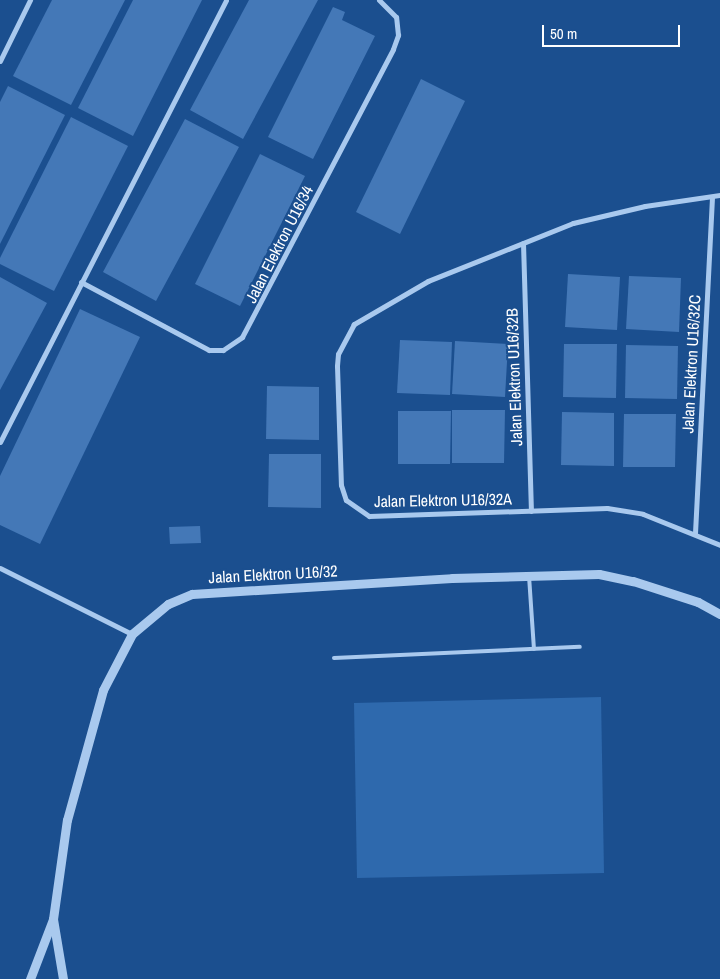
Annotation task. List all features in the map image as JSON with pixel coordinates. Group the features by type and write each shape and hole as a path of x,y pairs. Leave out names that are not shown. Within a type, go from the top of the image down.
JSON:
{"street":[{"path":"0,61 30,0"},
{"path":"0,442 226,0"},
{"name":"Jalan Elektron U16/34","path":"81,282 209,350 223,350 242,337 393,49 398,35 396,17 379,0"},
{"name":"Jalan Elektron U16/32A","path":"720,195 646,206 573,223 428,281 354,324 343,342 337,366 341,485 346,500 357,510 369,516 607,508 643,514 695,533 720,545"},
{"name":"Jalan Elektron U16/32C","path":"695,533 712,197"},
{"name":"Jalan Elektron U16/32B","path":"523,243 531,511"},
{"path":"0,568 132,634"},
{"name":"Jalan Elektron U16/32","path":"53,919 67,820 92,726 115,662 132,634 168,604 192,594 599,574 633,581 698,602 720,614"},
{"path":"30,979 53,919"},
{"path":"53,919 63,979"}],"lane":[{"path":"529,576 534,649"},
{"path":"334,658 580,647"}],"shaded area":[{"path":"601,697 604,873 357,878 354,703"}],"building":[{"path":"52,0 125,0 71,105 13,76"},
{"path":"133,0 202,0 133,136 78,108"},
{"path":"249,0 318,0 243,139 190,110"},
{"path":"333,7 345,12 342,20 375,36 313,159 268,137"},
{"path":"421,79 465,101 400,234 356,212"},
{"path":"8,86 65,115 0,244 0,102"},
{"path":"71,117 128,146 54,291 0,264 0,258"},
{"path":"185,119 239,147 156,301 103,272"},
{"path":"260,154 305,176 240,306 195,284"},
{"path":"568,274 620,277 617,330 565,327"},
{"path":"629,276 681,278 679,332 626,329"},
{"path":"0,277 47,303 0,390"},
{"path":"80,309 140,337 40,544 0,525 0,476"},
{"path":"400,340 452,342 450,395 397,393"},
{"path":"455,341 508,344 505,397 452,394"},
{"path":"564,344 617,344 616,398 563,397"},
{"path":"626,345 678,346 677,399 625,398"},
{"path":"267,386 319,387 319,440 266,439"},
{"path":"452,410 505,410 504,463 452,463"},
{"path":"398,411 451,411 450,464 398,464"},
{"path":"562,412 614,413 614,466 561,465"},
{"path":"624,414 676,414 675,467 623,467"},
{"path":"269,454 321,454 321,508 268,507"},
{"path":"200,526 201,543 170,544 169,527"}]}
